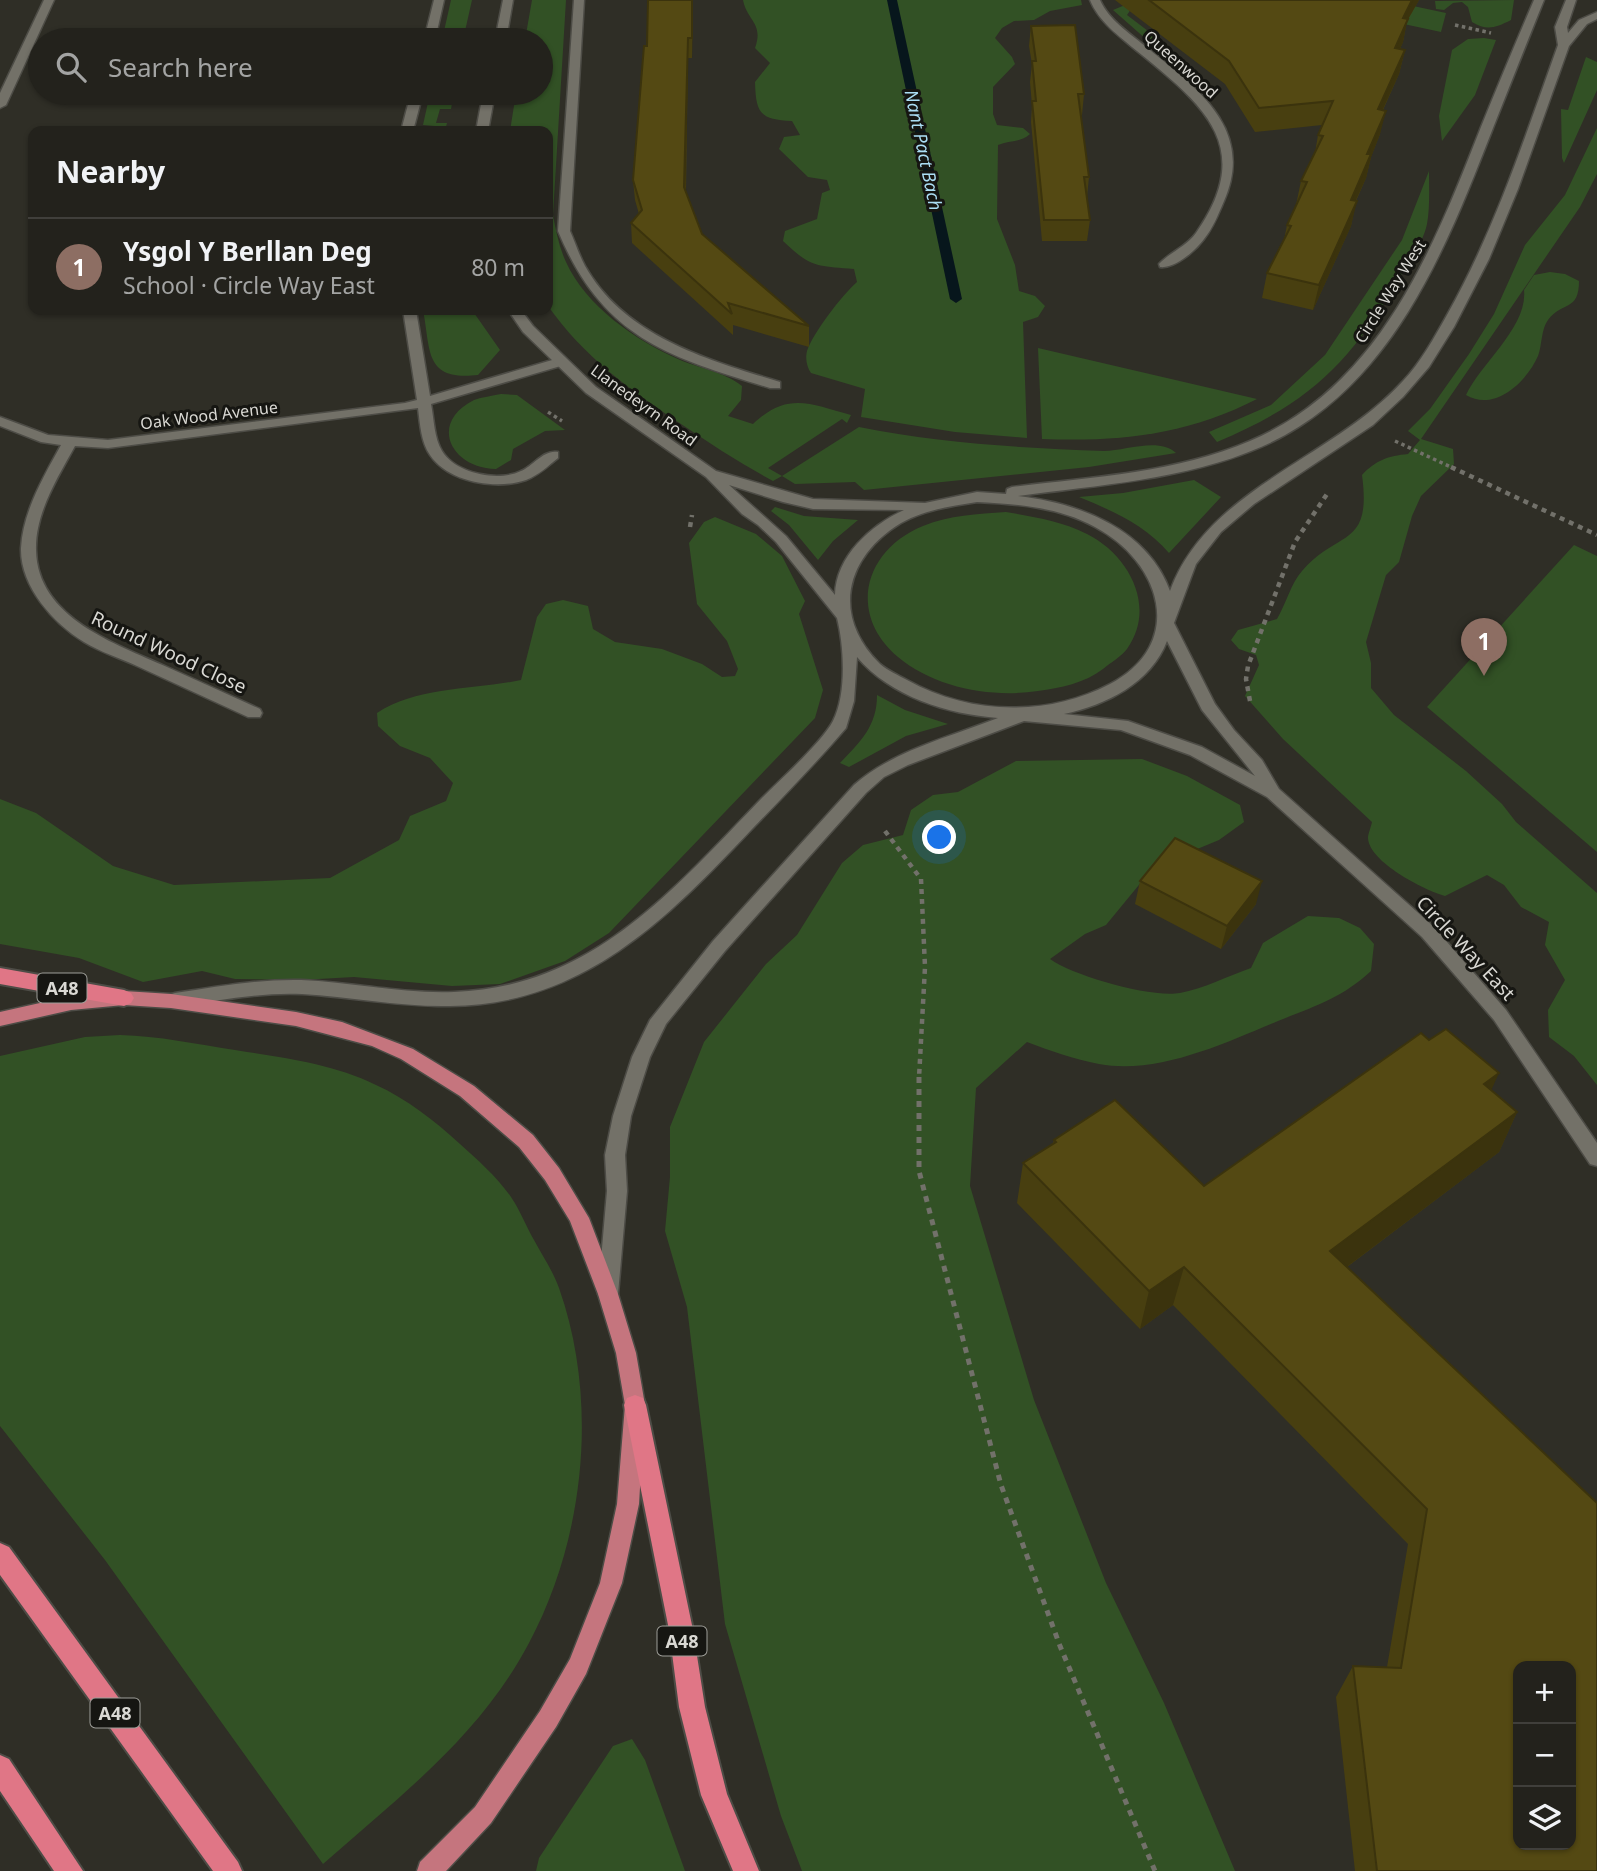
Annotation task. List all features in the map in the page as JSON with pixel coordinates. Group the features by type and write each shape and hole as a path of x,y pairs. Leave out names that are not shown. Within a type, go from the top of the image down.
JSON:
{"highway":[{"name":"A48","path":"0,976 124,998"},
{"name":"A48","path":"635,1405 681,1630 692,1707 714,1795 746,1871"},
{"name":"A48","path":"0,1555 229,1871"},
{"path":"0,1768 70,1871"}],"main road":[{"path":"0,1019 71,1003 124,998 248,1010 342,1029 407,1054 467,1091 526,1142 552,1174 579,1218 608,1294 626,1353 635,1405 628,1504 611,1584 578,1666 548,1719 483,1815 429,1871"}],"street":[{"path":"36,28 49,0"},
{"path":"432,28 439,0"},
{"path":"502,28 508,0"},
{"path":"579,0 564,221 564,231 574,260 615,313 644,334 675,352 775,385"},
{"name":"Queenwood","path":"1095,0 1113,25 1198,97 1221,127 1227,147 1229,166 1212,215 1196,241 1165,264"},
{"name":"Circle Way West","path":"977,497 1150,474 1230,454 1281,432 1349,382 1402,312 1450,224 1539,0"},
{"path":"1564,45 1561,27 1571,0"},
{"path":"608,1294 617,1191 615,1155 642,1057 659,1020 719,946 860,789 878,773 902,761 1023,715 1077,706 1121,686 1153,657 1189,565 1216,530 1252,498 1379,415 1410,382 1466,294 1493,241 1564,45 1583,22 1597,15"},
{"path":"0,105 28,45"},
{"path":"408,126 413,105"},
{"path":"483,126 487,105"},
{"path":"410,315 430,440 438,456 451,467 493,479 521,477 553,455"},
{"name":"Llanedeyrn Road","path":"518,315 559,362 619,412 711,474 747,511 781,539 846,625 874,668 916,694 967,710 1023,715"},
{"path":"425,404 446,394 559,362"},
{"name":"Oak Wood Avenue","path":"0,421 31,434 69,443 108,444 425,404"},
{"name":"Round Wood Close","path":"69,443 29,523 22,546 25,577 36,593 69,626 89,638 254,713"},
{"name":"Llanedeyrn Road","path":"711,474 788,499 813,504 928,506"},
{"path":"171,1001 274,987 437,999 475,999 552,982 589,965 660,913 840,724 847,704 851,678 846,625 840,598 849,563 875,533 928,506 977,497 1025,499 1064,508 1109,527 1143,555 1150,566 1163,588 1166,623"},
{"name":"Circle Way East","path":"1166,623 1208,706 1228,734 1256,764 1273,793"},
{"name":"Circle Way East","path":"1023,715 1122,725 1157,735 1196,751 1273,793 1428,932 1465,973 1500,1015 1597,1158"}],"path":[{"path":"1455,25 1499,34"},
{"path":"1391,439 1597,535"},
{"path":"1252,707 1246,679 1248,666 1295,542 1334,485"},
{"path":"690,527 692,515"},
{"path":"885,831 921,880 925,967 919,1066 919,1171 997,1472 1060,1646 1155,1871"}],"green space":[{"path":"451,0 472,0 466,28 445,28"},
{"path":"532,0 566,0 553,215 553,126 511,126 514,105 553,105 553,28 527,28"},
{"path":"743,0 1081,0 1082,5 1050,11 1034,20 1014,21 1002,28 995,38 1015,64 993,87 993,114 997,125 1023,128 1030,134 1022,139 998,145 997,219 1015,265 1019,291 1035,296 1045,306 1038,317 1023,322 1027,438 955,432 861,417 865,389 811,373 806,357 810,343 857,282 854,269 814,264 783,241 785,231 817,219 822,193 830,190 827,180 808,177 779,149 784,137 800,135 792,121 773,119 759,108 755,82 770,63 755,48 756,27"},
{"path":"1137,0 1127,15 1169,47 1155,47 1113,10"},
{"path":"1385,0 1446,13 1441,32 1357,14"},
{"path":"1514,0 1511,20 1496,27 1472,22 1468,7 1462,2 1453,3 1444,10 1436,9 1435,1"},
{"path":"1468,39 1496,40 1475,95 1442,141 1439,116 1452,50"},
{"path":"1586,57 1597,62 1597,90 1564,163 1561,109 1568,110"},
{"path":"427,105 452,105 451,109 440,109 436,123 447,123 446,126 423,125"},
{"path":"1597,128 1597,174 1580,207 1421,439 1453,449 1454,464 1421,496 1412,516 1399,562 1386,575 1366,642 1371,663 1371,688 1394,715 1466,771 1502,804 1516,822 1597,893 1597,1085 1574,1056 1549,1037 1548,1010 1565,980 1545,945 1549,922 1521,907 1504,885 1487,875 1445,896 1424,888 1387,865 1371,847 1368,838 1372,822 1283,739 1245,696 1259,665 1256,655 1239,649 1231,640 1238,630 1277,619 1302,571 1357,527 1364,499 1362,475 1383,460 1408,454 1420,440 1408,431 1430,409 1494,314 1525,245 1565,195"},
{"path":"1429,171 1428,218 1422,239 1361,337 1342,360 1301,397 1249,428 1217,442 1209,432 1271,405 1325,355 1402,240"},
{"path":"553,215 558,239 575,278 613,320 662,351 728,377 742,386 741,400 728,416 753,424 777,407 800,403 851,415 847,423 842,419 768,468 782,476 773,481 715,446 626,385 592,357 553,312"},
{"path":"1550,272 1565,274 1579,281 1578,291 1573,302 1548,320 1533,366 1517,385 1498,397 1487,400 1466,395 1519,318 1524,290 1534,275"},
{"path":"424,315 476,315 500,350 478,375 460,376 439,368 430,350"},
{"path":"1038,348 1257,399 1205,421 1152,434 1098,439 1042,439"},
{"path":"501,394 517,395 565,430 545,431 513,449 511,460 496,469 480,467 457,453 451,443 449,432 452,420 474,400"},
{"path":"859,427 980,444 1104,451 1151,445 1169,448 1176,453 1089,467 864,490 855,482 795,484 782,476"},
{"path":"1194,480 1221,497 1169,553 1139,527 1116,513 1079,497 1123,493"},
{"path":"775,507 804,516 858,520 833,541 818,560 789,525 771,511"},
{"path":"1006,512 1058,523 1087,534 1115,555 1134,584 1139,600 1136,633 1122,654 1088,678 1046,690 1020,693 964,688 913,668 882,640 872,622 868,603 869,584 887,551 903,537 943,519"},
{"path":"715,517 756,534 782,556 805,601 799,614 823,690 815,718 609,933 565,961 500,984 452,986 354,977 301,980 235,979 202,971 143,982 79,958 0,944 0,799 36,813 113,866 174,885 330,878 399,840 410,816 446,801 453,783 430,758 400,746 378,726 377,713 393,704 428,693 521,680 537,617 546,604 563,600 588,606 593,629 615,642 662,649 702,664 722,677 735,676 738,669 727,641 697,604 689,543 704,522"},
{"path":"1574,545 1597,556 1597,852 1427,707"},
{"path":"877,695 905,710 948,724 906,736 849,767 840,763 861,740 871,724"},
{"path":"1142,759 1187,776 1240,805 1244,822 1219,840 1190,852 1143,880 1106,925 1085,934 1050,959 1094,979 1132,989 1167,994 1198,989 1251,968 1263,943 1308,916 1339,918 1360,928 1374,944 1371,971 1339,995 1214,1047 1168,1061 1121,1066 1080,1060 1027,1042 976,1088 970,1186 1034,1400 1106,1583 1164,1703 1235,1871 802,1871 781,1816 725,1624 687,1307 665,1231 670,1177 670,1127 704,1042 766,964 797,935 842,863 863,845 903,835 911,810 933,795 958,792 1016,761"},
{"path":"120,1035 177,1041 324,1066 359,1078 410,1104 474,1156 511,1197 557,1282 571,1331 579,1376 582,1422 574,1514 563,1559 548,1602 529,1643 487,1707 463,1736 409,1789 323,1864 105,1560 0,1426 0,1056 85,1037"},
{"path":"632,1739 645,1760 685,1871 536,1871 539,1858 613,1746"}],"building":[{"path":"648,0 692,0 692,38 688,38 684,187 702,234 809,326 728,303 732,314 631,223 642,210 633,180 644,46 647,46"},
{"path":"1149,0 1412,0 1403,18 1408,19 1395,48 1405,50 1378,109 1386,111 1351,200 1357,201 1319,285 1267,273 1291,226 1287,225 1307,182 1301,181 1323,136 1318,135 1333,101 1259,108 1229,61"},
{"path":"1075,25 1084,94 1078,94 1089,177 1084,177 1090,220 1044,220 1032,101 1036,101 1032,61 1036,61 1031,26"},
{"path":"1175,838 1262,881 1227,926 1140,881"},
{"path":"1446,1029 1499,1073 1484,1084 1517,1112 1330,1251 1597,1503 1597,1871 1377,1871 1353,1666 1401,1668 1427,1509 1184,1267 1149,1291 1023,1163 1115,1100 1204,1186 1421,1033 1429,1040"}],"waterway":[{"name":"Nant Pact Bach","path":"892,0 956,299"}],"place":[{"name":"Ysgol Y Berllan Deg","path":"1484,676"}]}
